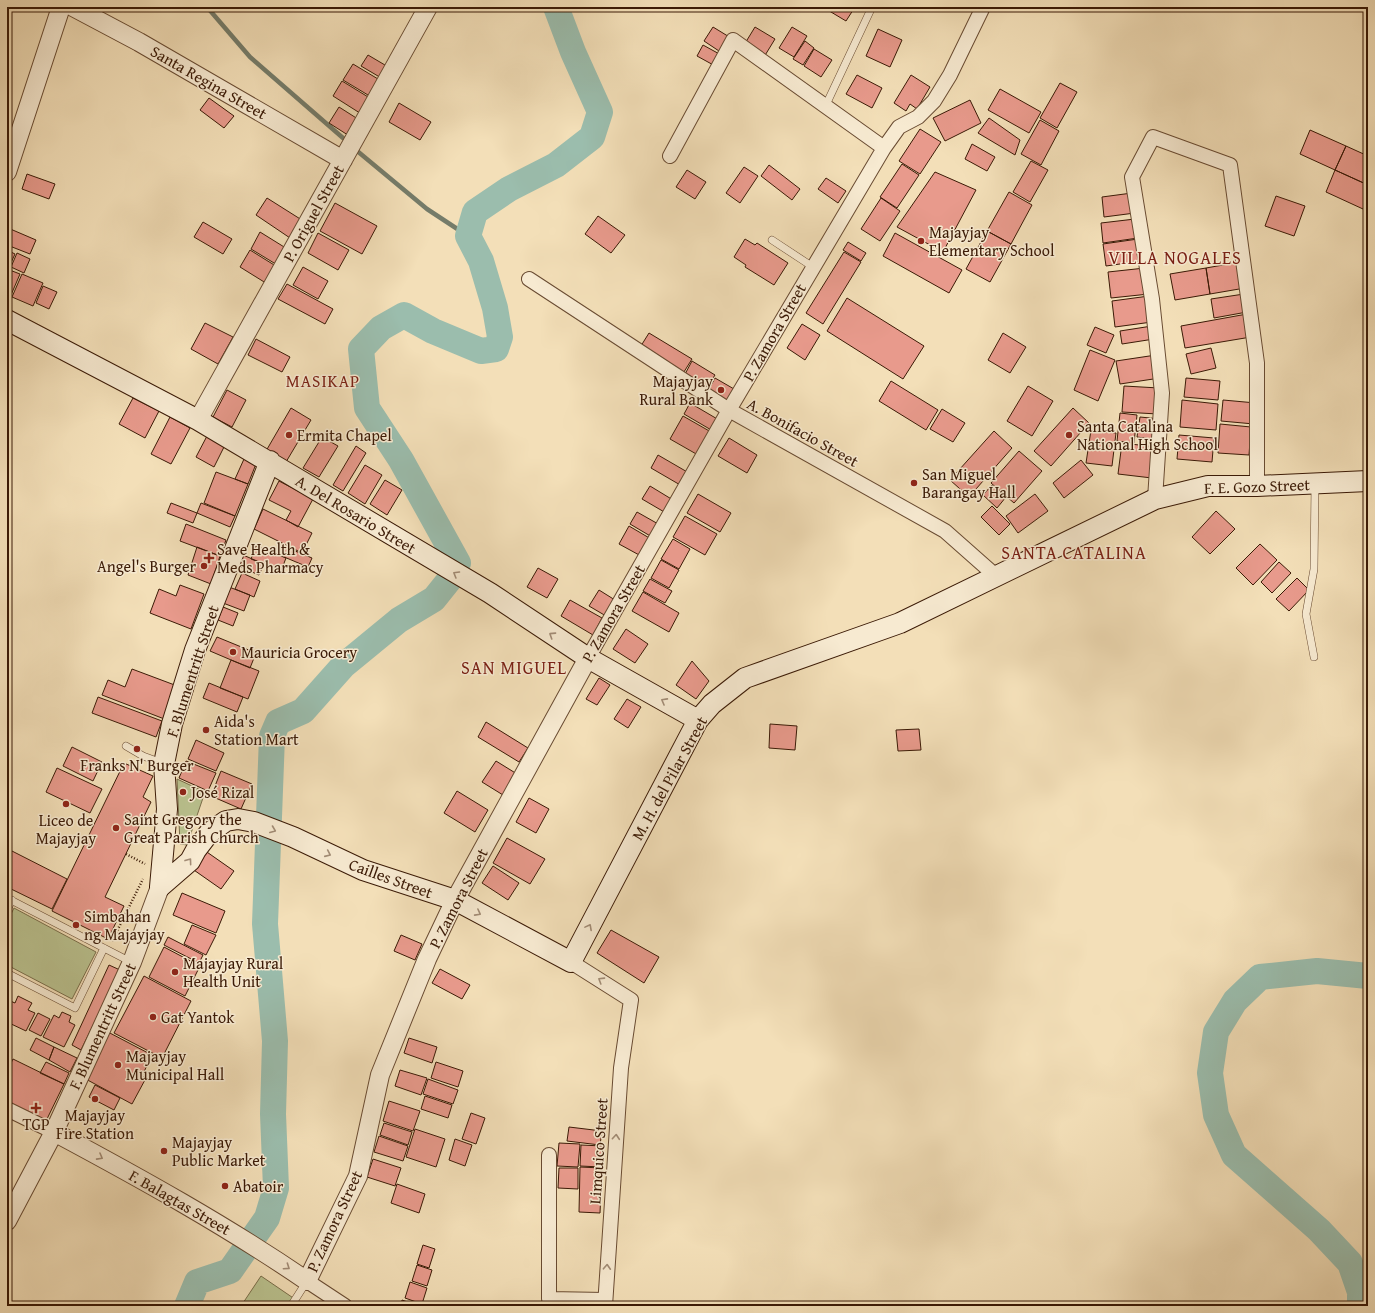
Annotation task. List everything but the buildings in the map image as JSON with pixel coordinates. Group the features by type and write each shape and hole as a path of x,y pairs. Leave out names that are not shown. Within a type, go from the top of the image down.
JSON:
{"main road":[{"name":"A. Del Rosario Street","path":"7,320 198,420 270,461 400,541 490,594 588,658 698,720"},
{"name":"F. Blumentritt Street","path":"160,887 167,809 164,764 172,724 195,650 270,461"},
{"name":"F. E. Gozo Street","path":"997,577 1155,499 1208,486 1257,486 1368,482"},
{"name":"M. H. del Pilar Street","path":"571,962 698,720 712,704 745,678 900,624 997,577"},
{"name":"Cailles Street","path":"160,887 190,861 196,850 209,833 226,820 238,819 254,822 363,870 454,900 571,962"}],"street":[{"path":"7,172 61,7"},
{"name":"Santa Regina Street","path":"73,7 139,42 343,160"},
{"name":"P. Origuel Street","path":"198,420 428,7"},
{"name":"P. Zamora Street","path":"307,1281 358,1176 380,1075 416,985 454,900 588,658 729,410 813,267 884,148 899,127 918,117 934,101 950,75 983,7"},
{"path":"670,156 733,40 884,148"},
{"path":"1155,499 1162,393 1152,299 1132,177 1153,138 1230,165 1257,363 1257,486"},
{"name":"A. Bonifacio Street","path":"529,279 729,410 945,531 997,577"},
{"name":"F. Blumentritt Street","path":"7,1221 54,1132 132,962 160,887"},
{"name":"Cailles Street","path":"571,962 631,1000"},
{"name":"Limquico Street","path":"605,1303 621,1068 631,1000"},
{"name":"F. Balagtas Street","path":"7,1109 54,1132 181,1201 266,1253 345,1306"},
{"path":"549,1155 549,1303 605,1303"}],"lane":[{"path":"825,107 872,7"},
{"path":"772,240 813,267"},
{"path":"1314,484 1314,569 1306,614 1314,657"},
{"path":"126,746 143,756 164,764"},
{"path":"7,910 10,899 132,962"},
{"path":"7,973 75,1008 106,949"},
{"path":"291,1306 307,1281"}],"path":[{"path":"106,949 146,873"}],"green space":[{"path":"177,779 205,792 187,845 180,844"},
{"path":"14,908 96,952 72,999 7,965 7,922"},
{"path":"261,1276 305,1306 241,1306"}],"waterway":[{"path":"207,7 250,57 343,138"},
{"path":"187,1306 197,1282 230,1271 267,1218 276,1188 273,1114 275,1041 265,924 272,736 278,722 303,711 343,666 399,620 434,599 450,579 458,563 401,460 367,408 361,349 381,328 404,315 433,331 481,351 496,349 500,337 495,308 481,261 468,236 475,212 509,189 556,165 592,137 600,112 573,52 556,7"},
{"path":"356,150 427,209 468,236"},
{"path":"1360,1306 1360,1292 1350,1263 1319,1230 1234,1155 1216,1115 1210,1073 1216,1032 1235,1001 1260,977 1317,971 1368,976"}],"place":[{"name":"Majayjay Elementary School","path":"921,241"},
{"name":"Majayjay Rural Bank","path":"721,390"},
{"name":"Ermita Chapel","path":"289,435"},
{"name":"Santa Catalina National High School","path":"1069,435"},
{"name":"San Miguel Barangay Hall","path":"914,483"},
{"name":"Save Health & Meds Pharmacy","path":"209,558"},
{"name":"Angel's Burger","path":"204,566"},
{"name":"Mauricia Grocery","path":"233,652"},
{"name":"Aida's Station Mart","path":"206,730"},
{"name":"Franks N' Burger","path":"137,749"},
{"name":"José Rizal","path":"183,792"},
{"name":"Liceo de Majayjay","path":"66,804"},
{"name":"Saint Gregory the Great Parish Church","path":"116,828"},
{"name":"Simbahan ng Majayjay","path":"76,925"},
{"name":"Majayjay Rural Health Unit","path":"175,972"},
{"name":"Gat Yantok","path":"153,1017"},
{"name":"Majayjay Municipal Hall","path":"118,1065"},
{"name":"Majayjay Fire Station","path":"95,1099"},
{"name":"TGP","path":"36,1108"},
{"name":"Majayjay Public Market","path":"164,1151"},
{"name":"Abatoir","path":"225,1186"}],"district":[{"name":"VILLA NOGALES","path":"1175,258"},
{"name":"MASIKAP","path":"323,381"},
{"name":"SANTA CATALINA","path":"1074,553"},
{"name":"SAN MIGUEL","path":"514,668"}]}
